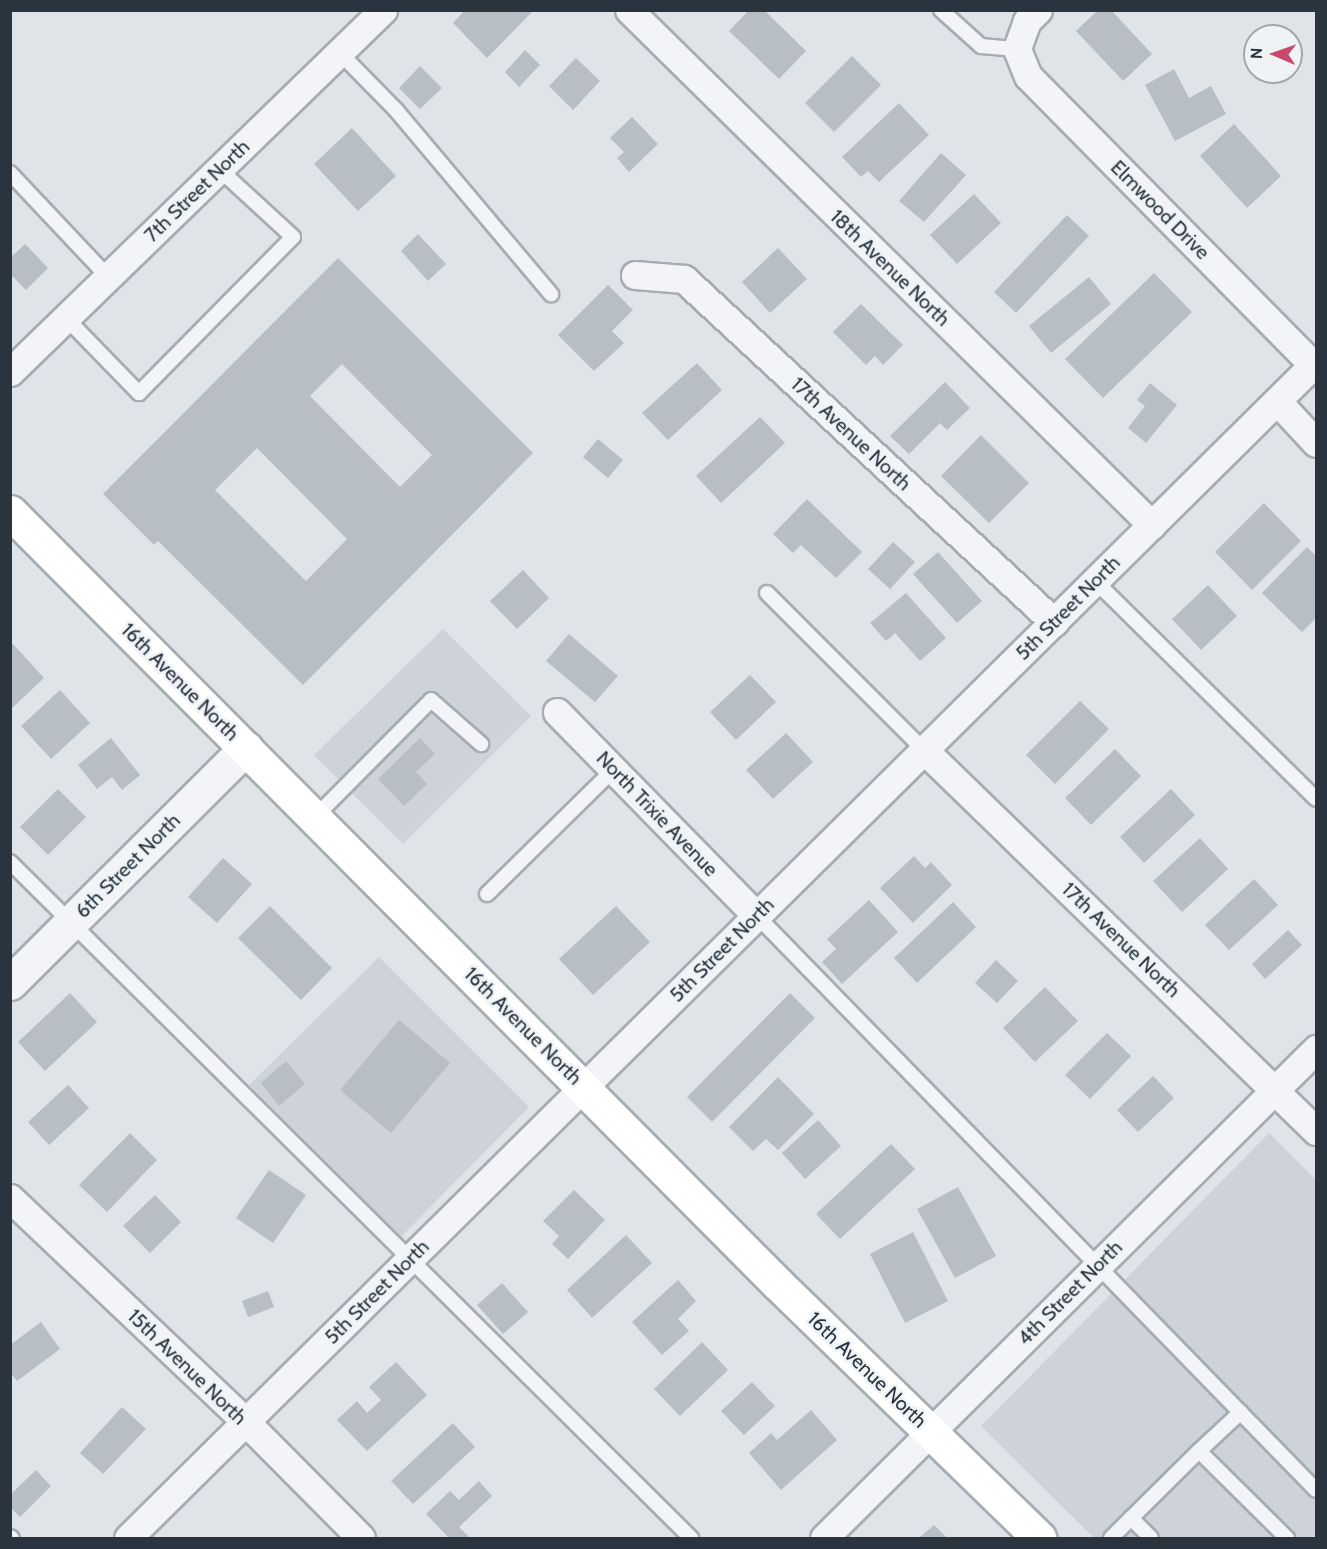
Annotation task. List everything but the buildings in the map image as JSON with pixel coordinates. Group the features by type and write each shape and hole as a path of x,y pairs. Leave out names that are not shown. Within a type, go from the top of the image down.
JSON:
{"main road":[{"name":"16th Avenue North","path":"10,512 316,816 777,1283 1039,1539"}],"street":[{"name":"7th Street North","path":"10,372 383,10"},
{"name":"18th Avenue North","path":"628,10 1152,525"},
{"path":"1017,49 1027,21 1038,10"},
{"name":"Elmwood Drive","path":"1017,49 1028,76 1315,364"},
{"name":"17th Avenue North","path":"635,275 684,279 1054,622"},
{"name":"5th Street North","path":"128,1539 1315,364"},
{"path":"1277,401 1317,443"},
{"name":"North Trixie Avenue","path":"557,712 757,916"},
{"name":"6th Street North","path":"10,983 246,748"},
{"name":"17th Avenue North","path":"924,750 1317,1131"},
{"name":"4th Street North","path":"824,1539 1317,1048"},
{"name":"15th Avenue North","path":"10,1198 246,1422 361,1539"}],"lane":[{"path":"941,10 981,46 1017,49"},
{"path":"340,53 396,110 551,294"},
{"path":"66,318 139,393 292,237 219,169"},
{"path":"10,173 108,277"},
{"path":"1095,581 1317,800"},
{"path":"767,593 924,750"},
{"path":"316,816 431,700 481,744"},
{"path":"487,894 613,770"},
{"path":"10,862 691,1539"},
{"path":"757,916 1317,1490"},
{"path":"1111,1539 1240,1412"},
{"path":"1199,1451 1287,1539"},
{"path":"1131,1518 1151,1539"}],"shaded area":[{"path":"443,629 531,716 403,844 314,755"},
{"path":"379,957 529,1107 401,1237 249,1085"},
{"path":"1269,1133 1316,1180 1316,1538 1094,1538 981,1426"}]}
